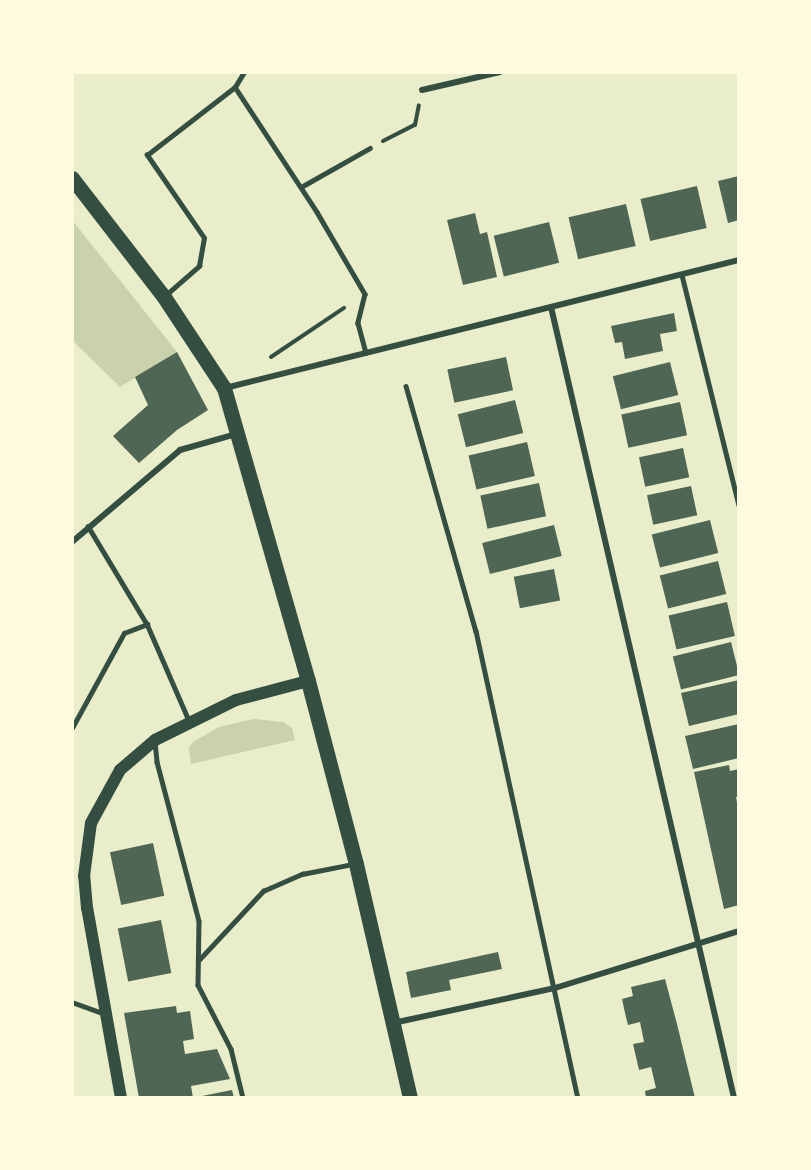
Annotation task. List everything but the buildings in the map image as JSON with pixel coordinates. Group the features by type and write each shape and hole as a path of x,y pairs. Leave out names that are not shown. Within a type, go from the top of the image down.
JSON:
{"main road":[{"path":"72,178 164,297 224,388 308,681 356,864 410,1098"},
{"path":"121,1098 86,897 84,876 91,823 120,770 155,740 236,700 308,681"}],"street":[{"path":"422,90 500,72"},
{"path":"224,388 739,260"},
{"path":"551,307 734,1098"},
{"path":"72,542 88,526 180,450 238,434"},
{"path":"393,1023 555,988 739,931"}],"lane":[{"path":"164,297 199,266 204,238 147,155 235,87 244,72"},
{"path":"235,87 301,187 365,294 358,323 366,353"},
{"path":"301,187 370,148"},
{"path":"682,274 739,505"},
{"path":"406,386 476,631 578,1098"},
{"path":"88,526 147,624 190,723"},
{"path":"72,728 124,633 147,624"},
{"path":"155,740 156,762 199,921 198,985 231,1049 243,1098"},
{"path":"198,961 263,891 302,874 356,864"},
{"path":"72,1002 106,1014"}],"path":[{"path":"370,148 415,125 422,90"},
{"path":"262,363 365,294"}],"green space":[{"path":"72,220 177,352 120,387 72,340"},
{"path":"253,719 283,722 292,728 295,740 191,764 189,748 193,742 219,727"}]}
